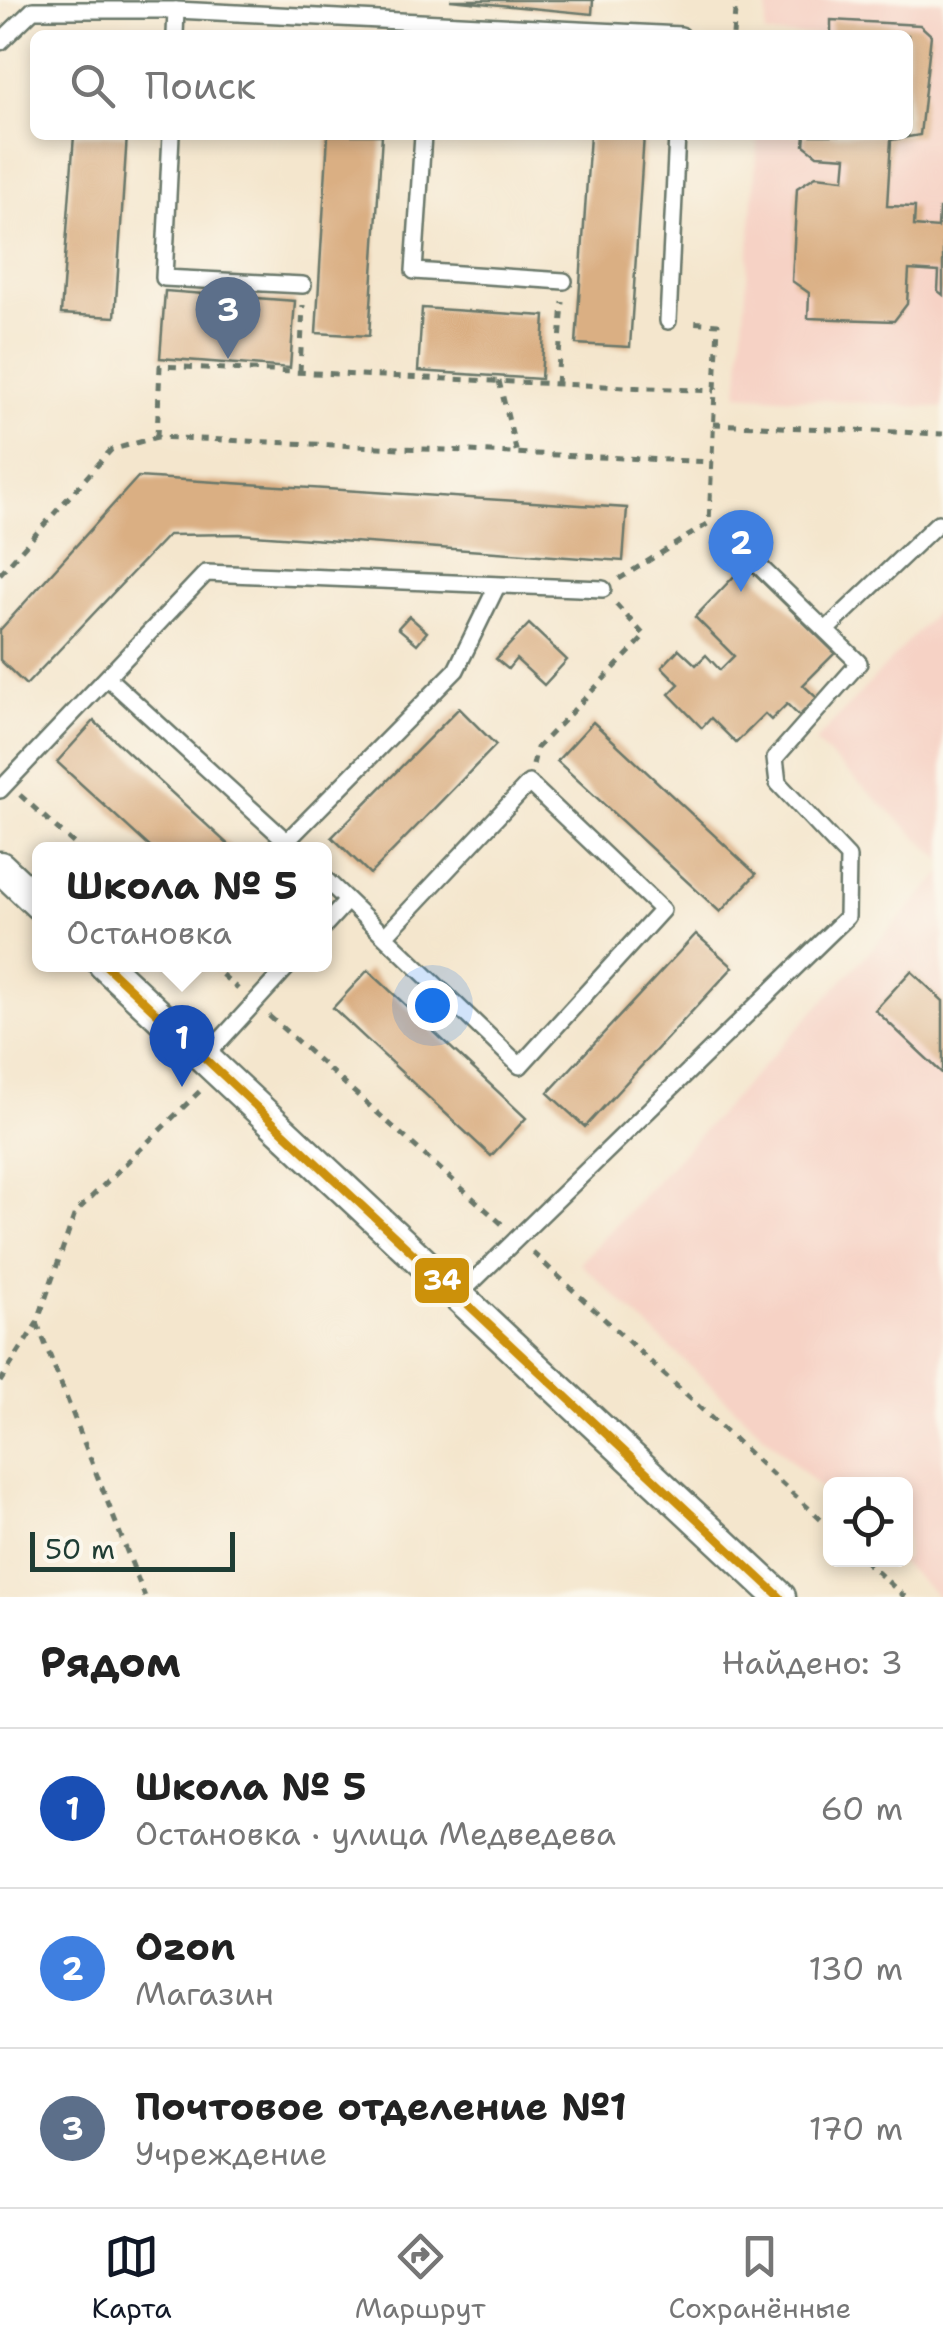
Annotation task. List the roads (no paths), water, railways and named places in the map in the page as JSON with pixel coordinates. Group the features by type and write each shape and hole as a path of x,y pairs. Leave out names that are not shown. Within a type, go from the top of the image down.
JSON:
{"street":[{"path":"0,867 32,897"},
{"path":"111,972 198,1069 458,1296 780,1597"}],"lane":[{"path":"0,42 33,4 472,30"},
{"path":"175,30 176,10"},
{"path":"171,140 164,278 304,285"},
{"path":"423,140 414,271 564,281"},
{"path":"668,322 677,140"},
{"path":"826,630 941,524"},
{"path":"458,1296 847,917 848,857 778,783 775,758 859,663 756,562"},
{"path":"4,786 206,573 603,589"},
{"path":"295,842 456,670 497,586"},
{"path":"109,679 289,842"},
{"path":"332,886 520,1066 662,910 529,783 386,935"},
{"path":"332,918 348,901"},
{"path":"198,1069 283,972"}],"place":[{"name":"Почтовое отделение №1","path":"228,359"},
{"name":"Ozon","path":"741,592"},
{"name":"Школа № 5","path":"182,1087"}]}
